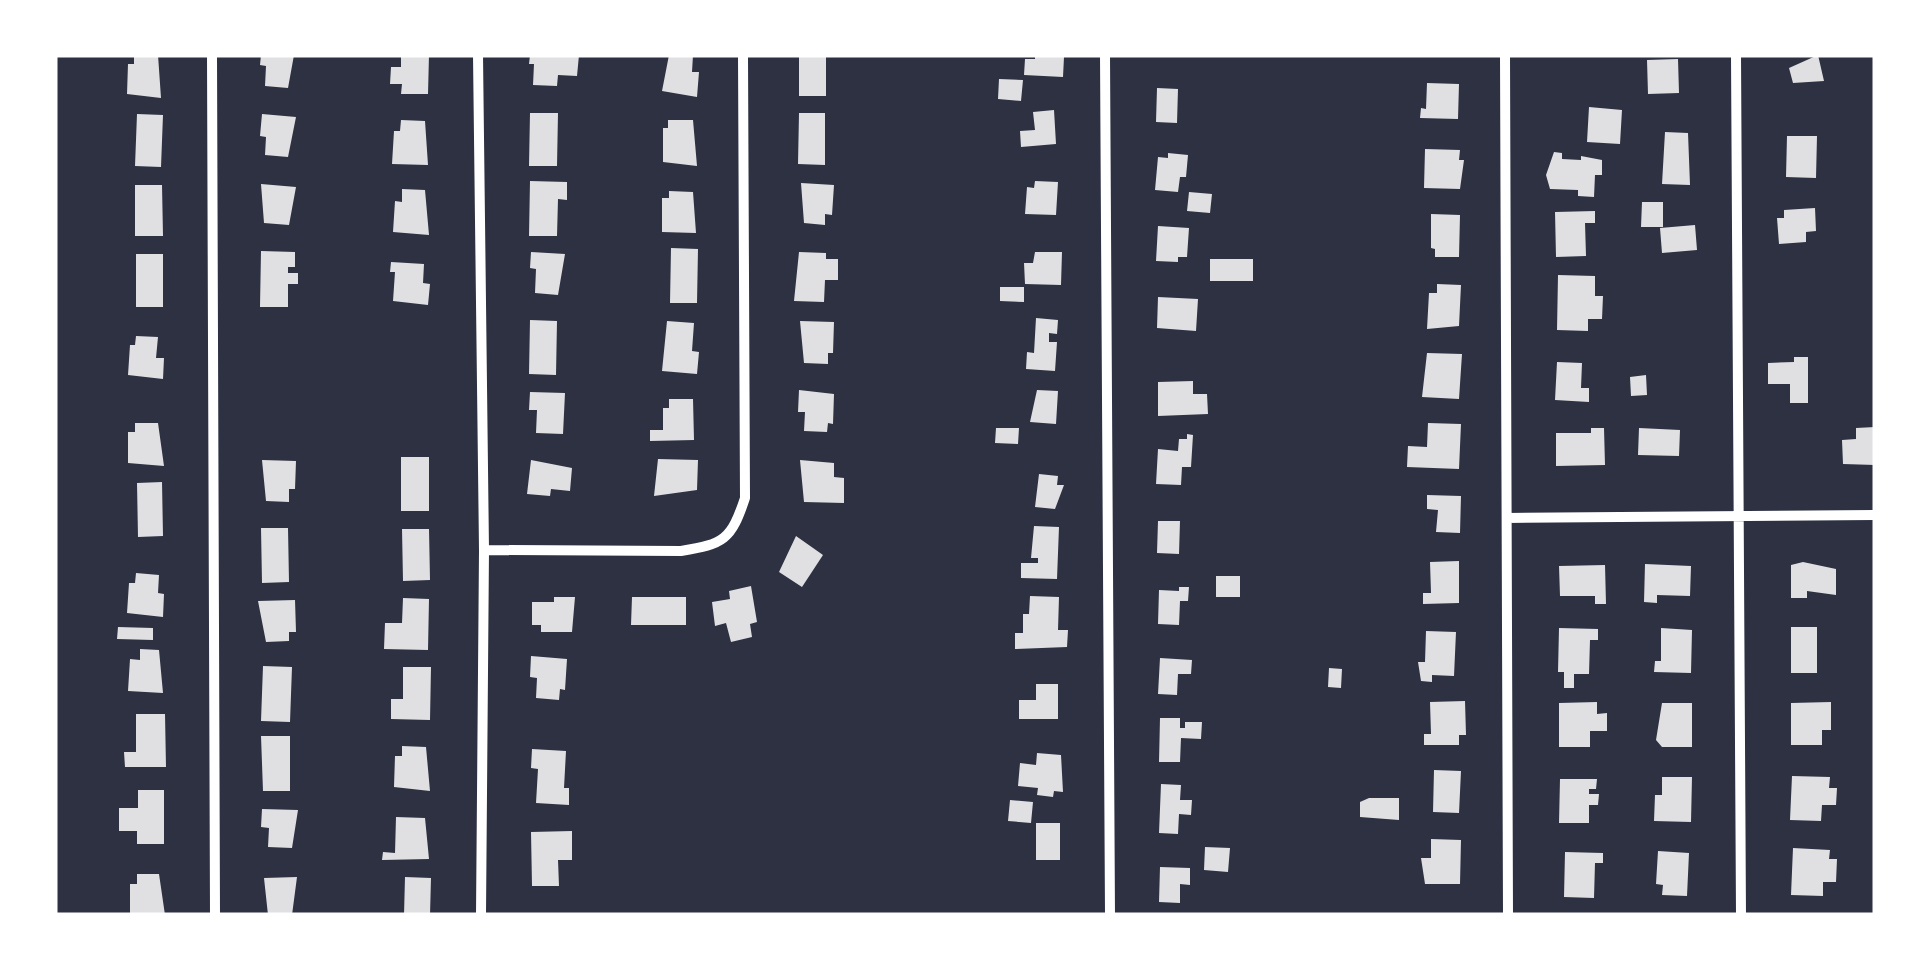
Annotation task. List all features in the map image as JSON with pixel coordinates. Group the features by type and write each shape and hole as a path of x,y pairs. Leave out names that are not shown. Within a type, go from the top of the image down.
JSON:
{"street":[{"path":"212,55 215,915"},
{"path":"478,55 484,550 481,915"},
{"path":"484,550 681,551 713,546 734,531 746,498 742,55"},
{"path":"1105,55 1110,915"},
{"path":"1505,55 1508,915"},
{"path":"1736,55 1741,915"},
{"path":"1507,518 1875,515"}],"building":[{"path":"134,55 158,55 161,98 127,94 128,64 134,64"},
{"path":"261,55 294,55 288,88 265,86 266,66 260,65"},
{"path":"401,55 429,55 428,94 401,94 402,84 390,84 391,67 401,67"},
{"path":"530,55 579,55 577,76 558,75 557,86 533,85 534,64 529,64"},
{"path":"669,55 693,55 692,72 699,72 697,97 662,91"},
{"path":"799,55 826,55 826,96 799,96"},
{"path":"1035,55 1064,57 1063,77 1024,75 1025,59 1035,59"},
{"path":"1818,55 1824,81 1793,83 1789,68"},
{"path":"1678,59 1679,93 1648,94 1647,60"},
{"path":"999,79 1023,80 1021,101 998,99"},
{"path":"1427,83 1459,84 1458,119 1420,118 1421,108 1426,109"},
{"path":"1157,88 1178,89 1177,123 1156,122"},
{"path":"1589,107 1622,110 1620,144 1587,142"},
{"path":"1054,110 1056,144 1021,147 1020,131 1035,130 1033,112"},
{"path":"530,113 558,113 557,166 529,166"},
{"path":"799,113 825,113 825,165 798,164"},
{"path":"137,114 163,115 161,167 135,166"},
{"path":"262,114 296,117 288,157 265,155 266,137 260,136"},
{"path":"401,120 425,121 428,165 392,164 394,131 400,131"},
{"path":"668,120 693,120 697,166 663,162 663,128 668,128"},
{"path":"1665,132 1688,133 1690,185 1662,184"},
{"path":"1787,136 1817,136 1816,178 1786,177"},
{"path":"1425,149 1460,150 1459,160 1464,160 1460,189 1424,188"},
{"path":"1554,152 1562,153 1562,159 1581,160 1581,156 1602,160 1602,175 1595,175 1594,197 1578,196 1578,190 1550,189 1546,175"},
{"path":"1168,153 1188,155 1186,177 1180,177 1178,192 1155,190 1158,157 1168,158"},
{"path":"530,181 567,182 567,200 558,199 557,236 529,236"},
{"path":"1035,181 1058,182 1056,215 1025,214 1027,187 1034,188"},
{"path":"801,183 834,185 832,215 825,214 825,225 804,223"},
{"path":"261,184 296,187 289,225 264,223"},
{"path":"135,185 162,185 163,236 135,236"},
{"path":"402,189 425,190 429,235 393,232 395,201 402,202"},
{"path":"669,191 693,192 696,233 662,232 662,198 669,198"},
{"path":"1189,192 1212,194 1210,213 1187,211"},
{"path":"1642,202 1663,202 1663,227 1641,227"},
{"path":"1815,208 1816,231 1806,232 1806,242 1779,244 1777,218 1784,218 1784,210"},
{"path":"1595,211 1595,223 1585,223 1586,256 1556,257 1555,212"},
{"path":"1431,214 1460,215 1459,257 1435,257 1435,249 1431,248"},
{"path":"1695,225 1697,250 1662,253 1660,228"},
{"path":"1158,226 1189,228 1187,257 1178,257 1178,262 1156,261"},
{"path":"671,248 698,249 697,303 670,303"},
{"path":"261,251 295,252 295,267 288,267 288,273 298,273 298,284 288,284 288,307 260,307"},
{"path":"531,252 565,254 558,295 535,293 536,269 530,268"},
{"path":"799,252 826,253 826,259 838,259 838,280 825,280 824,302 794,301"},
{"path":"1035,252 1062,252 1061,285 1025,284 1024,263 1033,263"},
{"path":"136,254 163,254 163,307 136,307"},
{"path":"1210,259 1253,259 1253,281 1210,281"},
{"path":"391,262 424,264 423,283 430,284 428,305 393,301 395,272 390,272"},
{"path":"1558,275 1595,276 1595,296 1603,296 1602,319 1588,319 1588,331 1557,330"},
{"path":"1437,284 1461,285 1459,326 1427,329 1429,293 1437,293"},
{"path":"1000,287 1024,287 1024,302 1000,301"},
{"path":"1158,297 1198,299 1196,331 1157,328"},
{"path":"1036,318 1058,320 1057,334 1049,333 1049,342 1057,342 1055,371 1026,369 1027,352 1034,353"},
{"path":"530,320 557,321 556,375 529,374"},
{"path":"667,321 694,323 692,351 699,352 697,374 662,371"},
{"path":"800,321 834,322 833,353 828,353 828,364 804,363"},
{"path":"136,336 158,337 156,358 164,358 163,379 128,375 130,345 135,345"},
{"path":"1427,353 1462,354 1459,399 1422,397"},
{"path":"1794,357 1808,357 1808,403 1790,403 1790,384 1768,384 1768,363 1794,362"},
{"path":"1557,362 1582,363 1581,388 1589,388 1589,402 1555,400"},
{"path":"1646,375 1647,395 1631,396 1630,377"},
{"path":"1193,381 1193,394 1207,394 1208,414 1158,416 1158,382"},
{"path":"799,390 834,394 833,424 828,423 827,432 804,431 805,412 798,412"},
{"path":"1037,390 1058,391 1056,424 1030,422"},
{"path":"530,392 565,393 563,434 536,433 537,410 529,410"},
{"path":"669,399 693,399 694,440 650,441 650,430 663,430 663,408 669,408"},
{"path":"135,423 158,423 164,466 128,463 128,432 135,432"},
{"path":"1428,423 1461,424 1459,469 1407,467 1408,446 1427,447"},
{"path":"1875,427 1875,465 1843,464 1842,440 1856,439 1856,428"},
{"path":"996,428 1019,428 1018,444 995,443"},
{"path":"1591,428 1604,428 1605,465 1556,466 1556,433 1591,433"},
{"path":"1639,428 1680,430 1679,456 1638,455"},
{"path":"1187,434 1193,435 1191,467 1182,467 1181,485 1156,484 1158,449 1178,451 1179,439 1187,439"},
{"path":"401,457 429,457 429,511 401,511"},
{"path":"658,459 698,460 697,490 654,496"},
{"path":"262,460 296,461 295,489 289,489 289,502 266,501"},
{"path":"531,460 572,468 570,491 551,489 550,496 527,494"},
{"path":"800,460 834,463 834,477 844,478 844,503 804,502"},
{"path":"1039,474 1058,476 1057,485 1064,485 1055,509 1035,507"},
{"path":"162,482 163,536 138,537 137,483"},
{"path":"1427,495 1461,496 1460,533 1436,532 1438,510 1427,509"},
{"path":"1158,521 1180,521 1179,554 1157,553"},
{"path":"1034,526 1059,527 1057,579 1021,578 1021,563 1038,563 1038,558 1031,558"},
{"path":"261,528 288,528 289,582 262,583"},
{"path":"402,529 429,529 430,580 403,581"},
{"path":"796,536 823,555 802,587 779,572"},
{"path":"1459,561 1459,603 1423,604 1423,593 1431,593 1430,562"},
{"path":"1803,562 1836,569 1836,595 1807,591 1807,598 1791,598 1791,565"},
{"path":"1645,564 1691,566 1690,596 1657,595 1657,603 1644,602"},
{"path":"1605,565 1606,604 1595,604 1595,596 1560,596 1559,566"},
{"path":"136,573 159,575 158,593 164,594 163,617 127,613 129,583 135,583"},
{"path":"1216,576 1240,576 1240,597 1216,597"},
{"path":"751,586 757,622 750,624 752,637 731,642 726,623 715,626 712,602 730,599 729,591"},
{"path":"1179,587 1189,587 1188,601 1180,601 1179,625 1158,624 1159,590 1179,591"},
{"path":"1030,596 1059,597 1058,630 1068,630 1067,647 1015,649 1015,633 1023,633 1023,614 1029,614"},
{"path":"554,597 575,597 572,632 541,632 541,625 532,625 532,602 554,602"},
{"path":"632,597 686,597 686,625 631,625"},
{"path":"403,598 429,599 428,650 384,649 385,623 402,623"},
{"path":"295,600 296,632 289,632 289,641 266,642 258,601"},
{"path":"118,627 153,628 153,640 117,639"},
{"path":"1791,627 1817,627 1817,673 1791,673"},
{"path":"1559,628 1598,629 1598,640 1590,640 1589,674 1574,674 1574,688 1564,688 1564,672 1558,672"},
{"path":"1661,628 1692,630 1691,673 1654,672 1655,661 1661,661"},
{"path":"1426,631 1456,632 1454,676 1432,675 1432,682 1421,681 1418,662 1425,662"},
{"path":"140,649 159,650 163,693 128,691 130,659 140,660"},
{"path":"531,656 567,659 565,690 560,689 559,700 536,698 537,678 530,677"},
{"path":"1160,658 1192,660 1191,674 1178,674 1177,695 1158,694"},
{"path":"263,666 292,667 290,722 261,721"},
{"path":"403,667 431,667 430,720 391,719 391,699 403,699"},
{"path":"1329,668 1342,669 1341,688 1328,687"},
{"path":"1036,684 1058,684 1058,719 1019,719 1019,700 1036,700"},
{"path":"1465,701 1466,735 1459,735 1459,745 1424,745 1424,734 1431,734 1430,702"},
{"path":"1597,702 1597,714 1607,713 1607,731 1590,731 1590,747 1559,747 1559,703"},
{"path":"1831,702 1831,730 1822,730 1822,745 1791,745 1791,703"},
{"path":"1662,703 1692,703 1692,747 1662,747 1656,740"},
{"path":"136,714 165,714 166,767 125,767 124,752 136,752"},
{"path":"1160,718 1180,718 1180,728 1185,728 1185,722 1202,722 1201,739 1181,738 1180,762 1159,762"},
{"path":"261,736 290,736 290,791 263,791"},
{"path":"402,746 426,747 430,791 394,787 395,756 402,756"},
{"path":"532,749 566,751 564,788 569,788 569,805 536,803 538,769 531,768"},
{"path":"1037,753 1061,755 1063,792 1054,791 1053,797 1037,795 1038,788 1018,786 1020,763 1036,765"},
{"path":"1434,770 1461,771 1459,813 1433,812"},
{"path":"1792,776 1830,777 1829,788 1837,788 1836,805 1822,805 1821,821 1790,820"},
{"path":"1662,777 1692,777 1691,822 1654,821 1655,795 1662,795"},
{"path":"1560,779 1597,779 1596,789 1589,789 1589,794 1599,794 1598,805 1589,805 1589,823 1559,823"},
{"path":"1161,784 1181,785 1180,800 1192,800 1191,815 1179,814 1178,834 1159,833"},
{"path":"138,790 164,790 164,844 137,844 137,831 119,831 119,808 138,808"},
{"path":"1369,798 1399,798 1399,820 1360,817 1360,802"},
{"path":"1010,800 1033,802 1031,823 1008,821"},
{"path":"262,809 298,810 292,848 268,847 269,828 261,827"},
{"path":"396,817 425,818 429,859 382,860 383,852 395,853"},
{"path":"1036,823 1060,823 1060,860 1036,860"},
{"path":"572,831 572,860 558,860 559,886 532,886 531,832"},
{"path":"1431,839 1461,840 1460,884 1425,884 1421,858 1431,858"},
{"path":"1205,847 1230,848 1228,872 1204,870"},
{"path":"1793,848 1830,850 1829,859 1837,859 1836,882 1823,882 1823,896 1791,895"},
{"path":"1658,851 1689,853 1687,896 1662,895 1663,885 1656,884"},
{"path":"1565,852 1603,853 1603,863 1595,863 1594,898 1564,897"},
{"path":"1160,867 1190,868 1190,885 1180,884 1180,903 1159,902"},
{"path":"137,874 159,874 165,915 130,915 130,884 137,884"},
{"path":"297,877 292,915 268,915 264,878"},
{"path":"405,877 431,878 430,915 404,915"}]}
